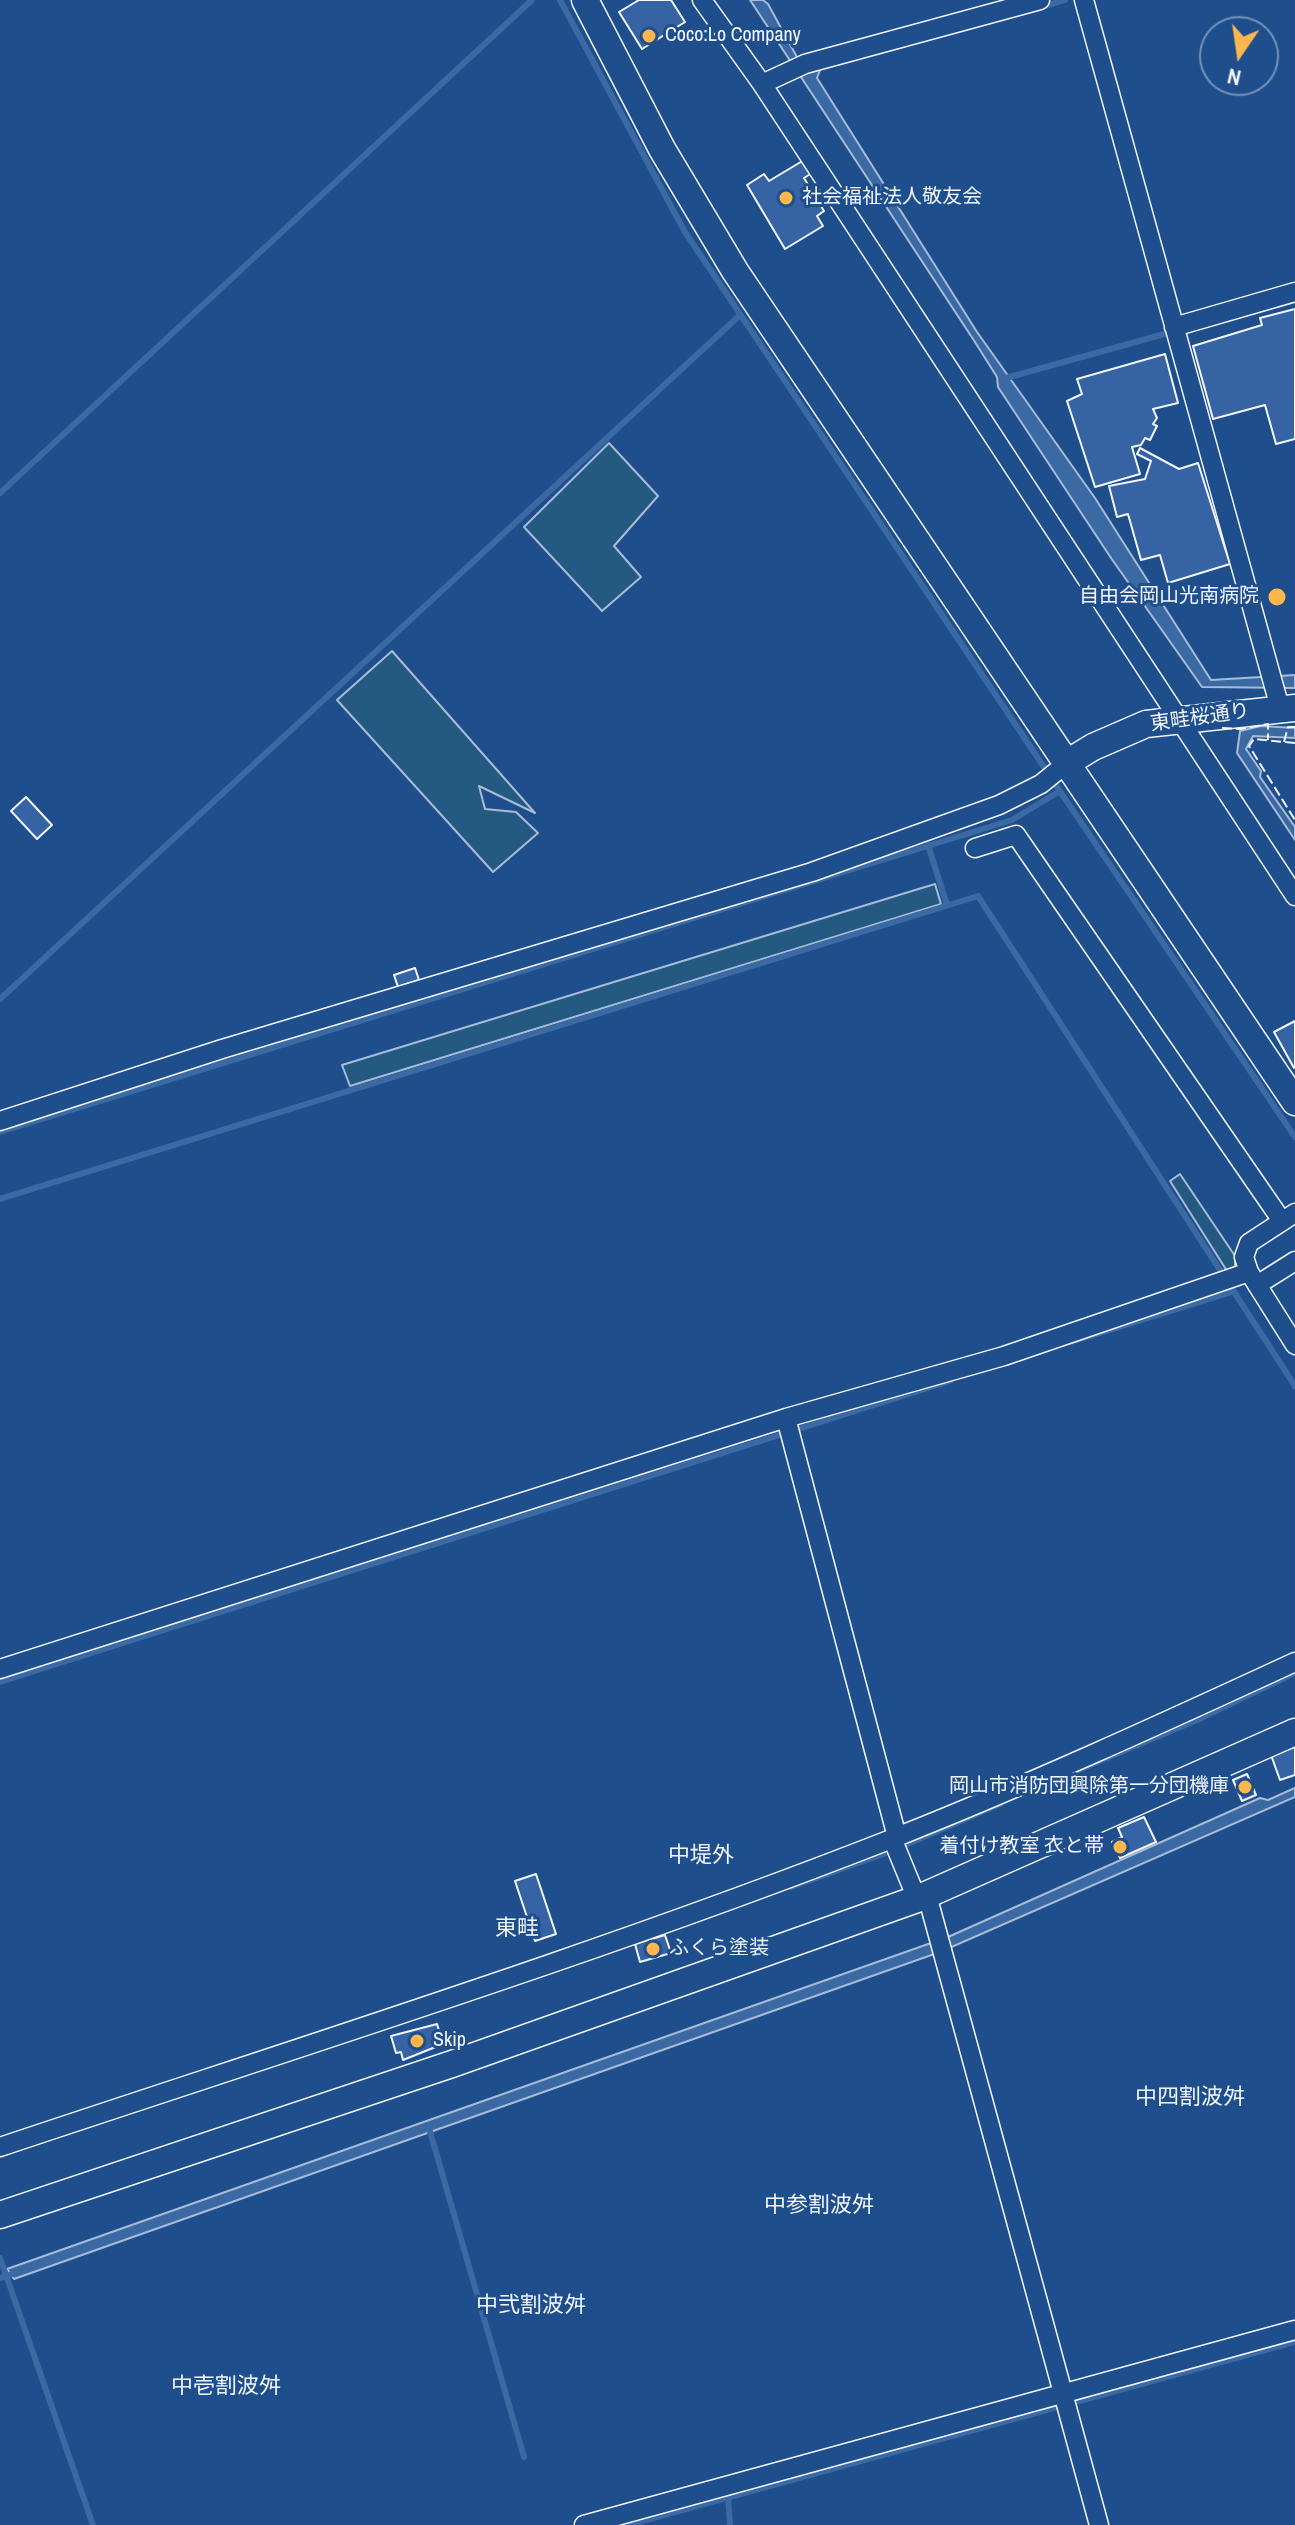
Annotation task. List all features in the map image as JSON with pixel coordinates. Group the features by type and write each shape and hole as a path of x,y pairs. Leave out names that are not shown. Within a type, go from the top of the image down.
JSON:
{"street":[{"path":"585,0 662,149 735,271 1295,1102"},
{"path":"702,0 762,84 1295,896"},
{"path":"762,84 798,66 1040,0"},
{"path":"1084,0 1280,696"},
{"path":"1174,327 1295,292"},
{"name":"東畦桜通り","path":"1067,763 1127,731 1153,723 1179,722 1280,696"},
{"path":"0,1121 222,1049 812,872 999,805 1041,784 1067,763"},
{"path":"975,848 1016,835 1288,1217 1249,1243 1240,1279"},
{"path":"0,1669 789,1427 1295,1261"},
{"path":"1240,1279 1295,1345"},
{"path":"789,1427 896,1843 942,1946 1099,2525"},
{"path":"0,2147 442,2000 896,1843 1295,1662"},
{"path":"0,2215 452,2064 922,1897 1295,1732"},
{"path":"584,2525 1066,2400 1295,2330"}],"shaded area":[{"path":"750,0 763,0 768,4 798,59 791,62"},
{"path":"816,65 820,70 817,78 977,332 1095,498 1211,680 1295,675 1295,688 1202,687 1111,558 998,387 997,377 973,339 797,71"},
{"path":"609,443 658,496 614,546 641,577 602,611 524,527"},
{"path":"392,651 535,813 479,786 485,809 516,812 538,833 493,872 337,700"},
{"path":"1261,726 1295,728 1295,738 1253,736 1246,749 1261,771 1260,777 1295,827 1295,840 1237,753 1240,731"},
{"path":"935,884 941,904 350,1086 342,1065"},
{"path":"1180,1174 1235,1256 1235,1268 1227,1271 1170,1181"},
{"path":"1295,1788 1295,1797 940,1952 14,2279 7,2269 948,1937 1260,1798 1268,1800"}],"building":[{"name":"Coco:Lo Company","path":"639,0 671,0 685,22 642,49 619,12"},
{"name":"社会福祉法人敬友会","path":"804,160 812,173 804,178 824,211 817,216 823,226 785,249 747,185 764,174 769,181"},
{"path":"1295,309 1295,439 1276,444 1265,405 1213,419 1193,346 1262,325 1260,318"},
{"path":"1165,354 1178,403 1153,409 1157,418 1153,424 1157,426 1150,440 1145,438 1141,445 1132,447 1140,474 1095,487 1067,401 1082,394 1077,379"},
{"path":"1140,448 1179,469 1198,463 1230,564 1168,583 1160,555 1141,560 1128,514 1117,517 1109,486 1145,479 1151,461 1137,454"},
{"path":"26,797 52,825 37,839 11,811"},
{"path":"415,968 419,980 398,987 394,975"},
{"path":"1295,1021 1295,1067 1294,1068 1274,1032"},
{"path":"1295,1747 1295,1775 1280,1780 1271,1755"},
{"name":"岡山市消防団興除第一分団機庫","path":"1247,1774 1256,1795 1242,1801 1233,1780"},
{"path":"1144,1817 1156,1842 1120,1858 1112,1842 1122,1837 1118,1828"},
{"path":"536,1874 556,1934 535,1941 515,1881"},
{"path":"665,1935 671,1953 640,1962 635,1944"},
{"path":"437,2024 443,2044 403,2060 401,2052 396,2053 391,2036"}],"waterway":[{"path":"0,493 532,0"},
{"path":"560,0 685,232 1044,767"},
{"path":"1042,7 1065,0"},
{"path":"0,999 740,315"},
{"path":"1006,378 1168,333"},
{"path":"1055,784 1295,1137"},
{"path":"0,1132 1012,820 1060,791"},
{"path":"928,845 947,905"},
{"path":"0,1199 978,896 1295,1386"},
{"path":"1071,1342 1232,1292"},
{"path":"0,1682 950,1381"},
{"path":"1069,1774 1197,1720 1295,1673"},
{"path":"791,1887 889,1852 1000,1804"},
{"path":"429,2128 524,2457"},
{"path":"0,2258 93,2525"},
{"path":"0,2278 16,2273"},
{"path":"628,2525 1295,2342"},
{"path":"728,2497 730,2525"}],"fence":[{"path":"1222,728 1241,729 1268,724 1268,740"},
{"path":"1284,742 1288,727 1295,727"},
{"path":"1295,743 1254,739 1249,746 1295,820"}],"place":[{"name":"Coco:Lo Company","path":"649,36"},
{"name":"社会福祉法人敬友会","path":"786,198"},
{"name":"自由会岡山光南病院","path":"1277,597"},
{"name":"岡山市消防団興除第一分団機庫","path":"1245,1787"},
{"name":"着付け教室 衣と帯","path":"1120,1847"},
{"name":"ふくら塗装","path":"653,1949"},
{"name":"Skip","path":"417,2041"}],"district":[{"name":"中堤外","path":"701,1856"},
{"name":"東畦","path":"517,1929"},
{"name":"中四割波舛","path":"1190,2098"},
{"name":"中参割波舛","path":"819,2206"},
{"name":"中弐割波舛","path":"531,2306"},
{"name":"中壱割波舛","path":"226,2387"}]}
